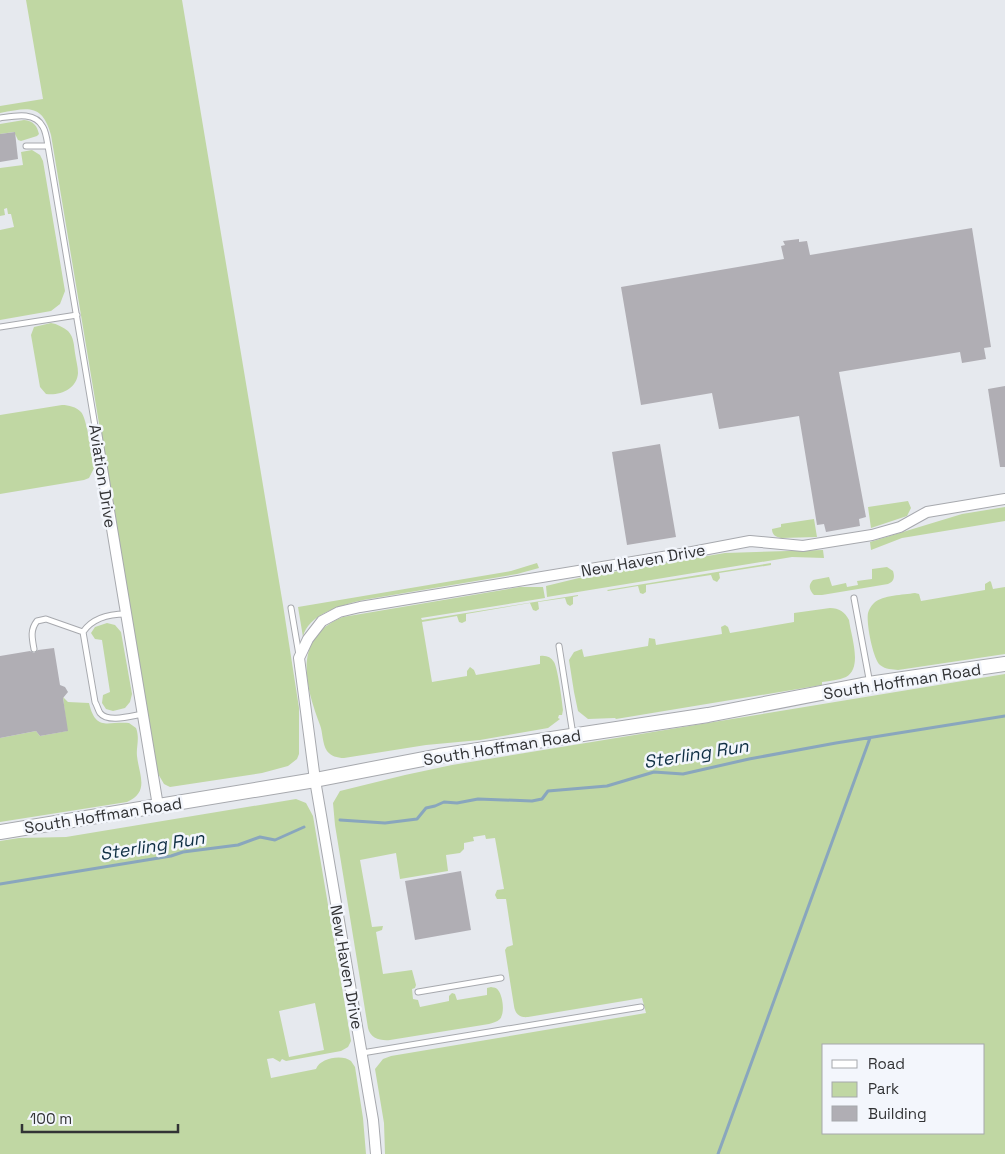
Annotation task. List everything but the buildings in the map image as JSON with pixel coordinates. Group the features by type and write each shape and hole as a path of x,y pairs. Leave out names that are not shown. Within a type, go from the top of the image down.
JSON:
{"street":[{"name":"Aviation Drive","path":"96,432 158,806"},
{"name":"New Haven Drive","path":"376,1154 374,1120 315,780 299,658 308,639 322,621 348,610 750,541 803,546 872,535 900,527 927,512 1005,499"},
{"name":"South Hoffman Road","path":"0,832 315,780 439,756 708,715 870,684 1005,664"}],"lane":[{"name":"Aviation Drive","path":"0,118 21,115 30,116 43,126 48,146 96,432"},
{"path":"26,146 48,146"},
{"path":"0,327 76,314"},
{"path":"854,598 870,684"},
{"path":"291,608 299,658"},
{"path":"126,614 114,614 97,619 87,626 83,632 99,712 104,717 113,718 143,714"},
{"path":"34,649 31,636 32,626 37,621 46,619 83,632"},
{"path":"559,646 573,736"},
{"path":"418,992 501,978"},
{"path":"362,1053 641,1007"}],"green space":[{"path":"26,0 182,0 299,708 299,754 297,759 288,766 262,773 170,787 164,784 157,772 51,135 43,117 33,110 26,109 0,113 0,106 43,99"},
{"path":"24,120 34,124 39,134 37,136 21,141 18,140 14,132 0,134 0,124"},
{"path":"32,150 40,155 43,161 65,291 60,304 51,311 0,320 0,230 14,227 11,214 8,214 7,208 4,209 5,215 0,216 0,168 23,165 21,152"},
{"path":"51,323 64,328 71,336 78,373 75,383 71,387 57,394 46,394 40,387 31,335 34,327"},
{"path":"62,405 75,408 83,416 94,468 89,478 0,494 0,415"},
{"path":"908,501 911,508 907,516 871,528 868,507"},
{"path":"1005,507 1005,521 902,538 871,550 870,542 962,514"},
{"path":"814,519 817,537 781,538 773,533 772,529 781,527 781,524"},
{"path":"823,550 824,558 792,557 547,597 546,586 583,577 725,553"},
{"path":"537,563 539,568 517,574 363,600 345,605 327,612 312,622 306,629 303,637 298,607 511,571"},
{"path":"771,563 771,565 719,573 720,578 717,582 713,580 711,575 646,585 646,592 643,594 640,593 638,586 607,590"},
{"path":"887,567 893,571 894,575 893,581 888,584 822,595 814,595 810,589 810,584 813,580 829,577 832,586 846,583 847,587 858,585 857,581 872,579 872,569"},
{"path":"990,581 993,589 1005,587 1005,654 898,670 882,667 877,661 868,624 868,613 878,600 915,593 919,594 921,601 985,590 985,584"},
{"path":"520,587 543,587 545,598 421,618 422,620 578,595 578,596 573,597 573,604 570,606 565,598 538,602 539,609 536,611 533,610 530,603 466,614 466,621 462,623 459,622 457,616 422,622 432,682 467,676 467,671 470,667 476,675 540,664 540,656 546,656 553,660 557,671 563,710 562,715 559,715 558,718 560,719 548,728 480,740 426,745 344,758 334,756 327,751 310,694 307,664 309,649 316,637 327,626 343,617"},
{"path":"830,608 841,611 849,620 855,659 851,673 846,677 822,682 822,685 616,719 588,719 578,711 569,660 574,652 582,649 584,657 648,646 649,638 655,639 656,645 722,634 721,627 725,625 730,633 794,622 794,613"},
{"path":"107,623 115,625 121,632 132,694 130,702 125,708 113,711 106,709 102,703 103,695 110,692 102,640 95,639 91,633 95,627"},
{"path":"1005,674 1005,1154 385,1154 384,1123 375,1069 383,1059 391,1056 646,1013 642,998 528,1017 520,1016 517,1013 514,1006 505,950 513,945 506,899 497,899 495,895 497,890 504,889 495,838 486,839 485,835 473,837 474,841 464,843 464,849 460,853 446,855 448,871 400,879 396,853 360,860 372,927 383,926 382,930 376,932 383,974 412,970 416,985 412,989 413,999 418,1000 420,1007 449,1001 449,996 452,993 455,994 457,1000 487,995 487,988 496,988 500,993 503,1004 502,1016 496,1022 489,1024 390,1040 383,1040 373,1036 368,1028 333,803 340,791 452,765"},
{"path":"63,697 68,702 89,703 95,718 99,722 129,723 136,728 138,735 137,756 141,776 139,793 127,802 0,822 0,738 36,731 40,736 67,731"},
{"path":"296,799 306,803 313,816 351,1041 348,1047 341,1051 286,1061 282,1059 280,1062 273,1058 267,1059 271,1078 316,1069 322,1062 332,1058 342,1058 351,1061 355,1067 363,1118 366,1154 0,1154 0,841 19,838 66,837","holes":["315,1003 324,1050 289,1057 279,1011"]}],"waterway":[{"name":"Sterling Run","path":"340,820 385,823 417,819 426,808 444,802 457,803 478,799 532,801 542,799 548,791 607,786 654,772 683,774 749,759 836,743 1005,716"},
{"path":"718,1154 870,738"},
{"name":"Sterling Run","path":"0,884 171,856 183,852 238,845 260,837 275,840 304,827"}]}
